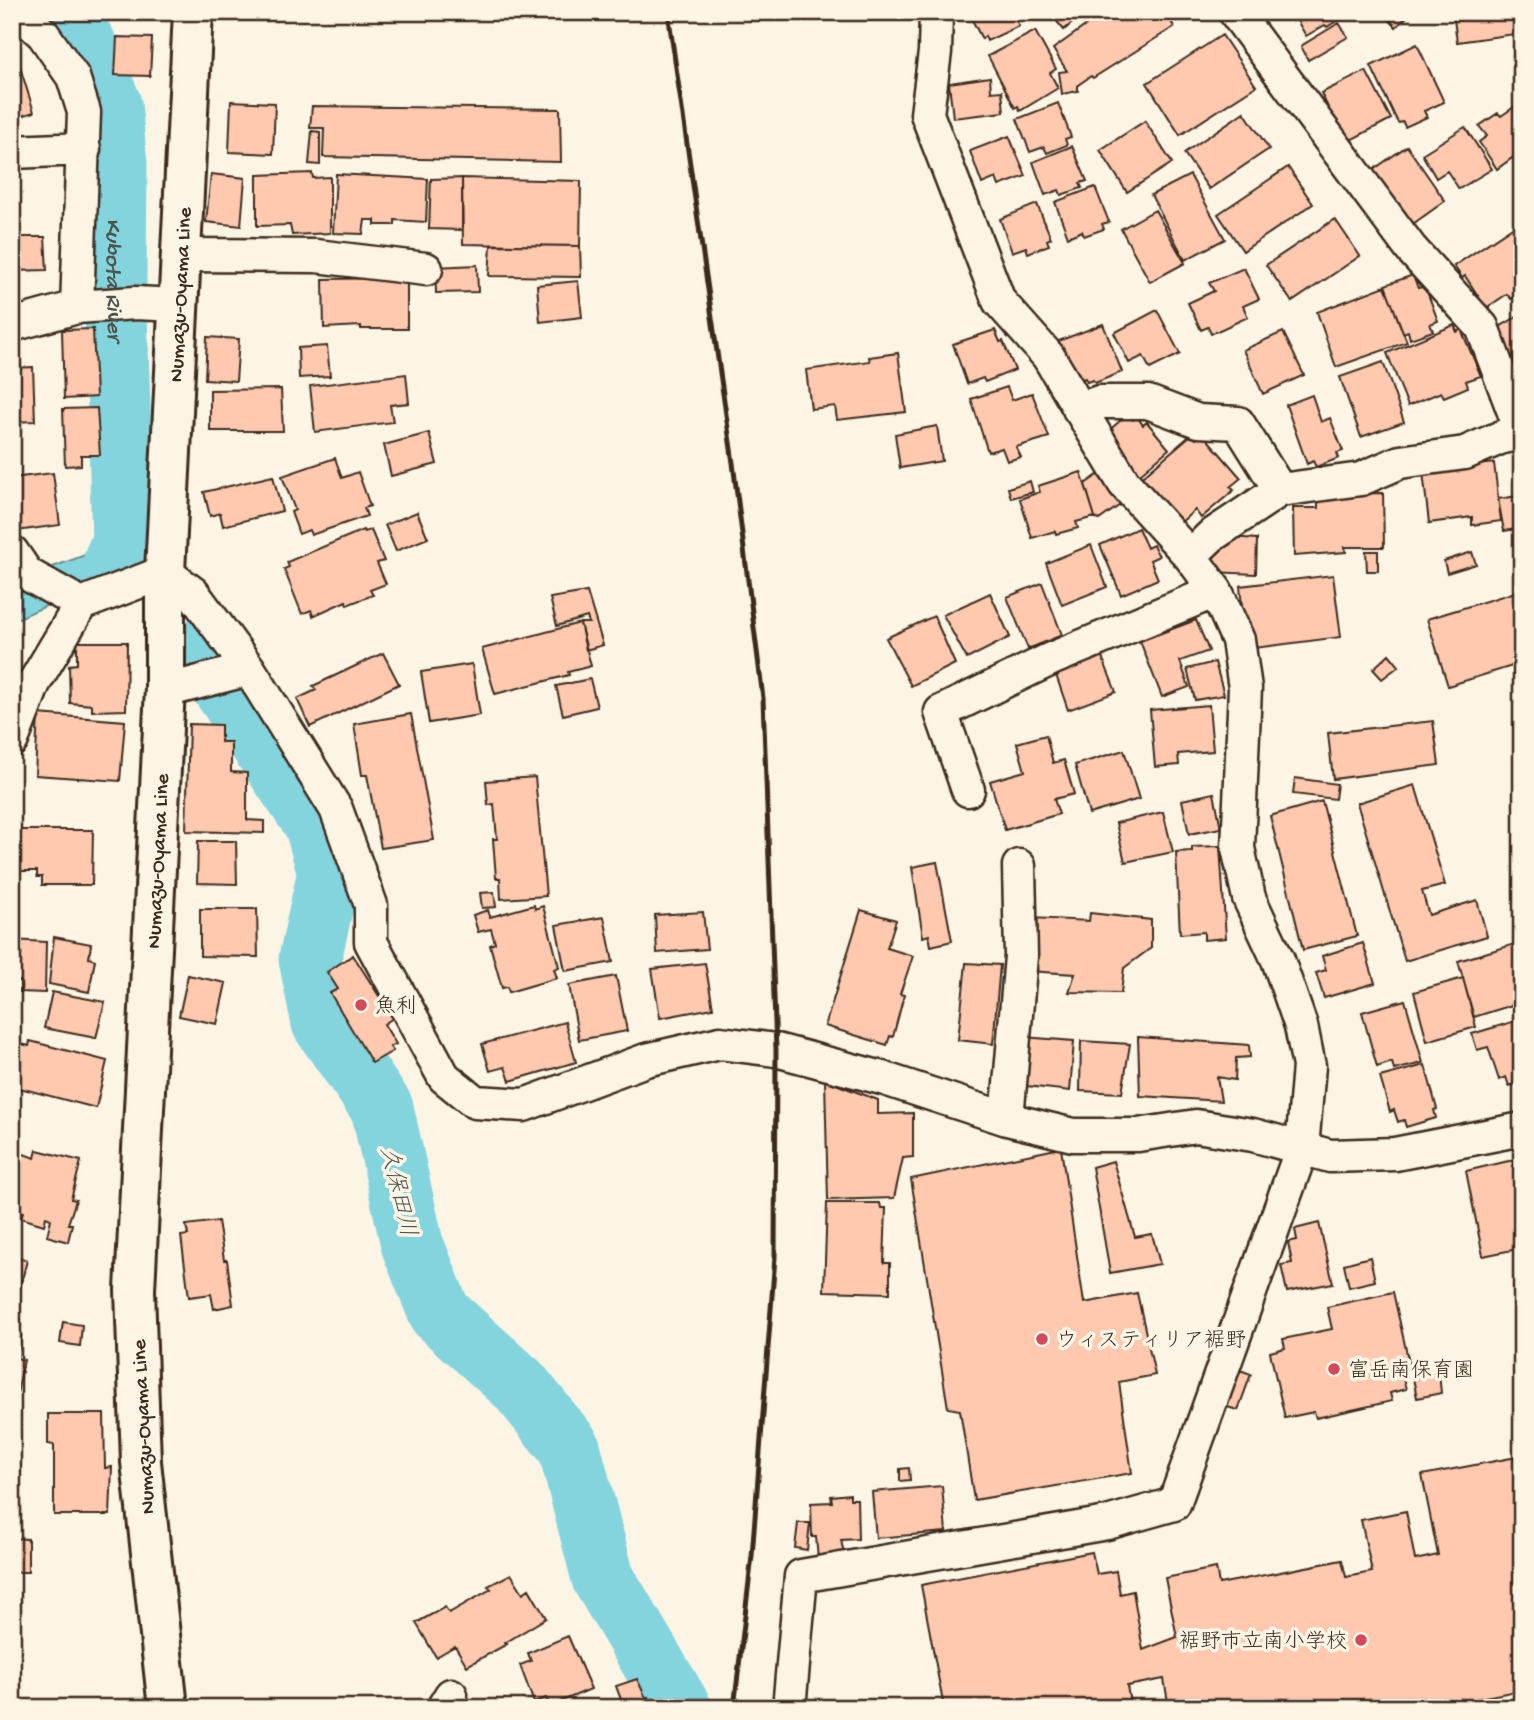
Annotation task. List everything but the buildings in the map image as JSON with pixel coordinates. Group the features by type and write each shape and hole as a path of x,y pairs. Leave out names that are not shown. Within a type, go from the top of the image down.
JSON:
{"main road":[{"name":"Numazu-Oyama Line","path":"168,1708 141,1462 135,1290 172,688 165,572 192,12"}],"street":[{"path":"19,12 43,34 73,77 83,112 87,306"},
{"path":"789,1708 801,1576 1107,1523 1174,1504 1302,1148 1309,1066 1279,960 1249,898 1238,848 1245,688 1238,640 1216,591 1190,556 1124,483 1048,356 999,302 927,114 935,52 936,12"},
{"path":"1190,556 1211,536 1280,490 1361,479 1401,462 1465,453 1502,437 1522,433 1482,327 1410,249 1235,12"},
{"path":"12,152 84,149"},
{"path":"181,255 316,256 426,269"},
{"path":"12,325 87,306 135,303 178,305"},
{"path":"1079,409 1099,402 1148,402 1198,421 1238,423 1280,490"},
{"path":"20,563 77,602"},
{"path":"12,740 34,683 77,602 165,572 193,593 249,669 337,809 371,905 371,942 444,1077 475,1102 524,1105 646,1060 720,1043 776,1050 882,1078 1007,1119 1073,1135 1138,1135 1196,1126 1253,1135 1330,1156 1395,1154 1522,1129"},
{"path":"968,790 941,712 1051,659 1216,591"},
{"path":"172,688 249,669"},
{"path":"1007,1119 1021,956 1018,866"}],"water":[{"path":"123,541 107,579 12,621 12,582"}],"waterway":[{"name":"Kubota River","path":"56,12 85,44 110,104 116,164 115,278 123,541 115,560"},
{"name":"久保田川","path":"198,650 315,823 329,872 310,959 323,1023 382,1108 412,1244 440,1314 519,1385 569,1447 603,1578 680,1708"}],"railway":[{"path":"668,12 733,463 763,698 776,1050 775,1257 752,1556 734,1708"}],"place":[{"name":"魚利","path":"361,1005"},
{"name":"ウィスティリア裾野","path":"1042,1339"},
{"name":"富岳南保育園","path":"1334,1369"},
{"name":"裾野市立南小学校","path":"1361,1640"}]}
